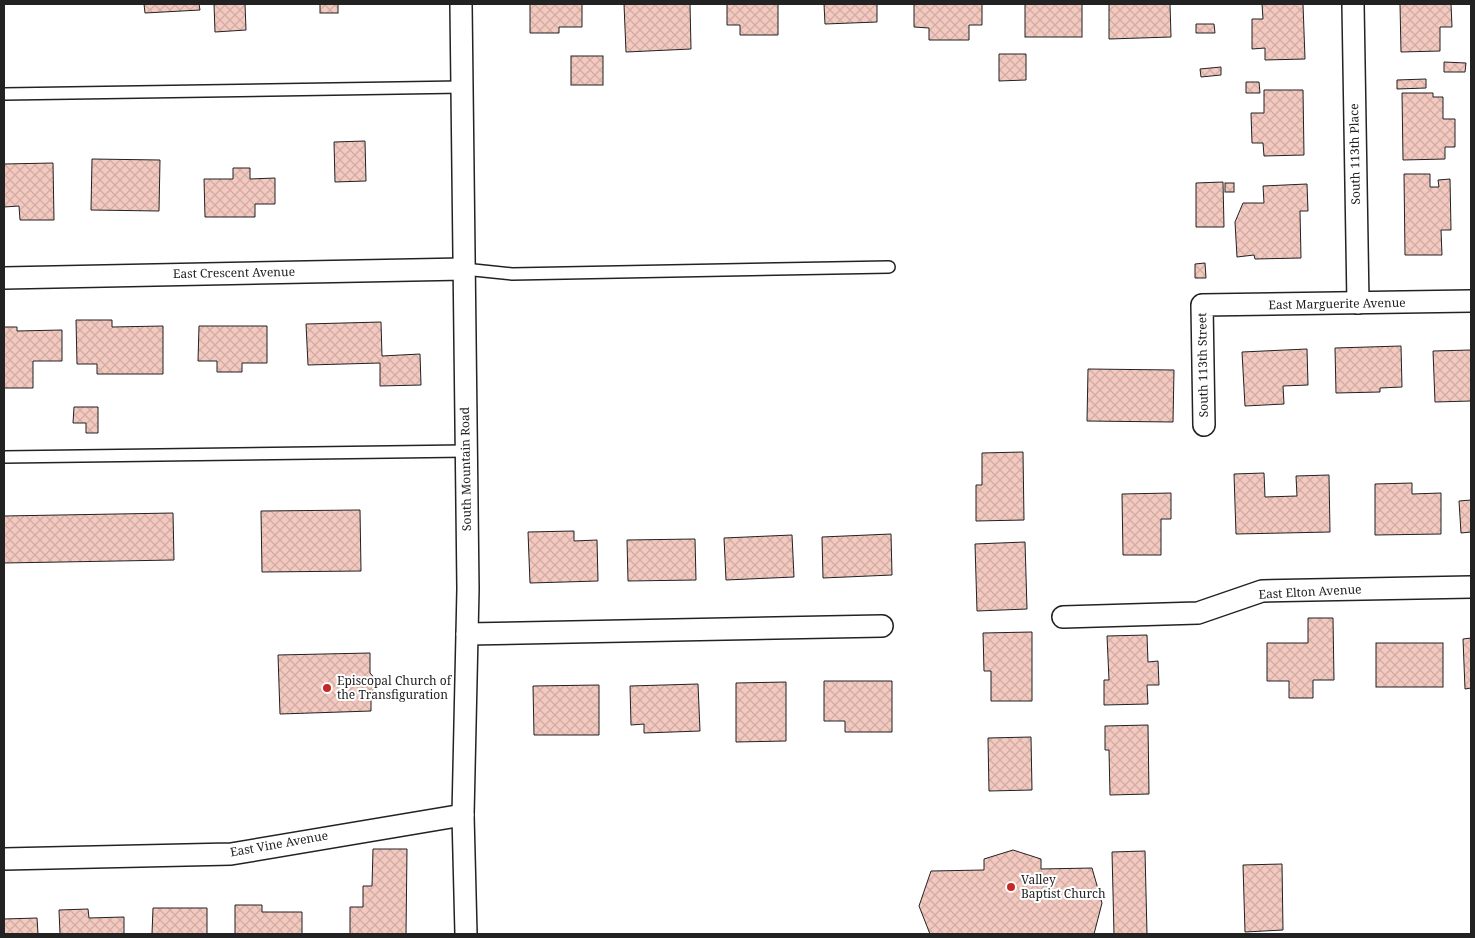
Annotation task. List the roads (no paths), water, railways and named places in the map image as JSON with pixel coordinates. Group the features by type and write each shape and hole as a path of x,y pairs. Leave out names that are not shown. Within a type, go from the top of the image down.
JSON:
{"street":[{"name":"South Mountain Road","path":"461,4 467,634 464,815 466,934"},
{"name":"South 113th Place","path":"1353,4 1358,303"},
{"name":"East Crescent Avenue","path":"4,278 464,269"},
{"name":"East Marguerite Avenue","path":"1202,305 1471,302"},
{"name":"South 113th Street","path":"1202,305 1204,425"},
{"name":"East Elton Avenue","path":"1063,617 1198,613 1262,591 1471,587"},
{"path":"467,634 882,626"},
{"name":"East Vine Avenue","path":"4,859 232,854 464,815"}],"lane":[{"path":"4,94 462,87"},
{"path":"464,269 512,274 889,267"},
{"path":"4,457 466,451"}],"place":[{"name":"Episcopal Church of the Transfiguration","path":"327,688"},
{"name":"Valley Baptist Church","path":"1011,887"}]}
